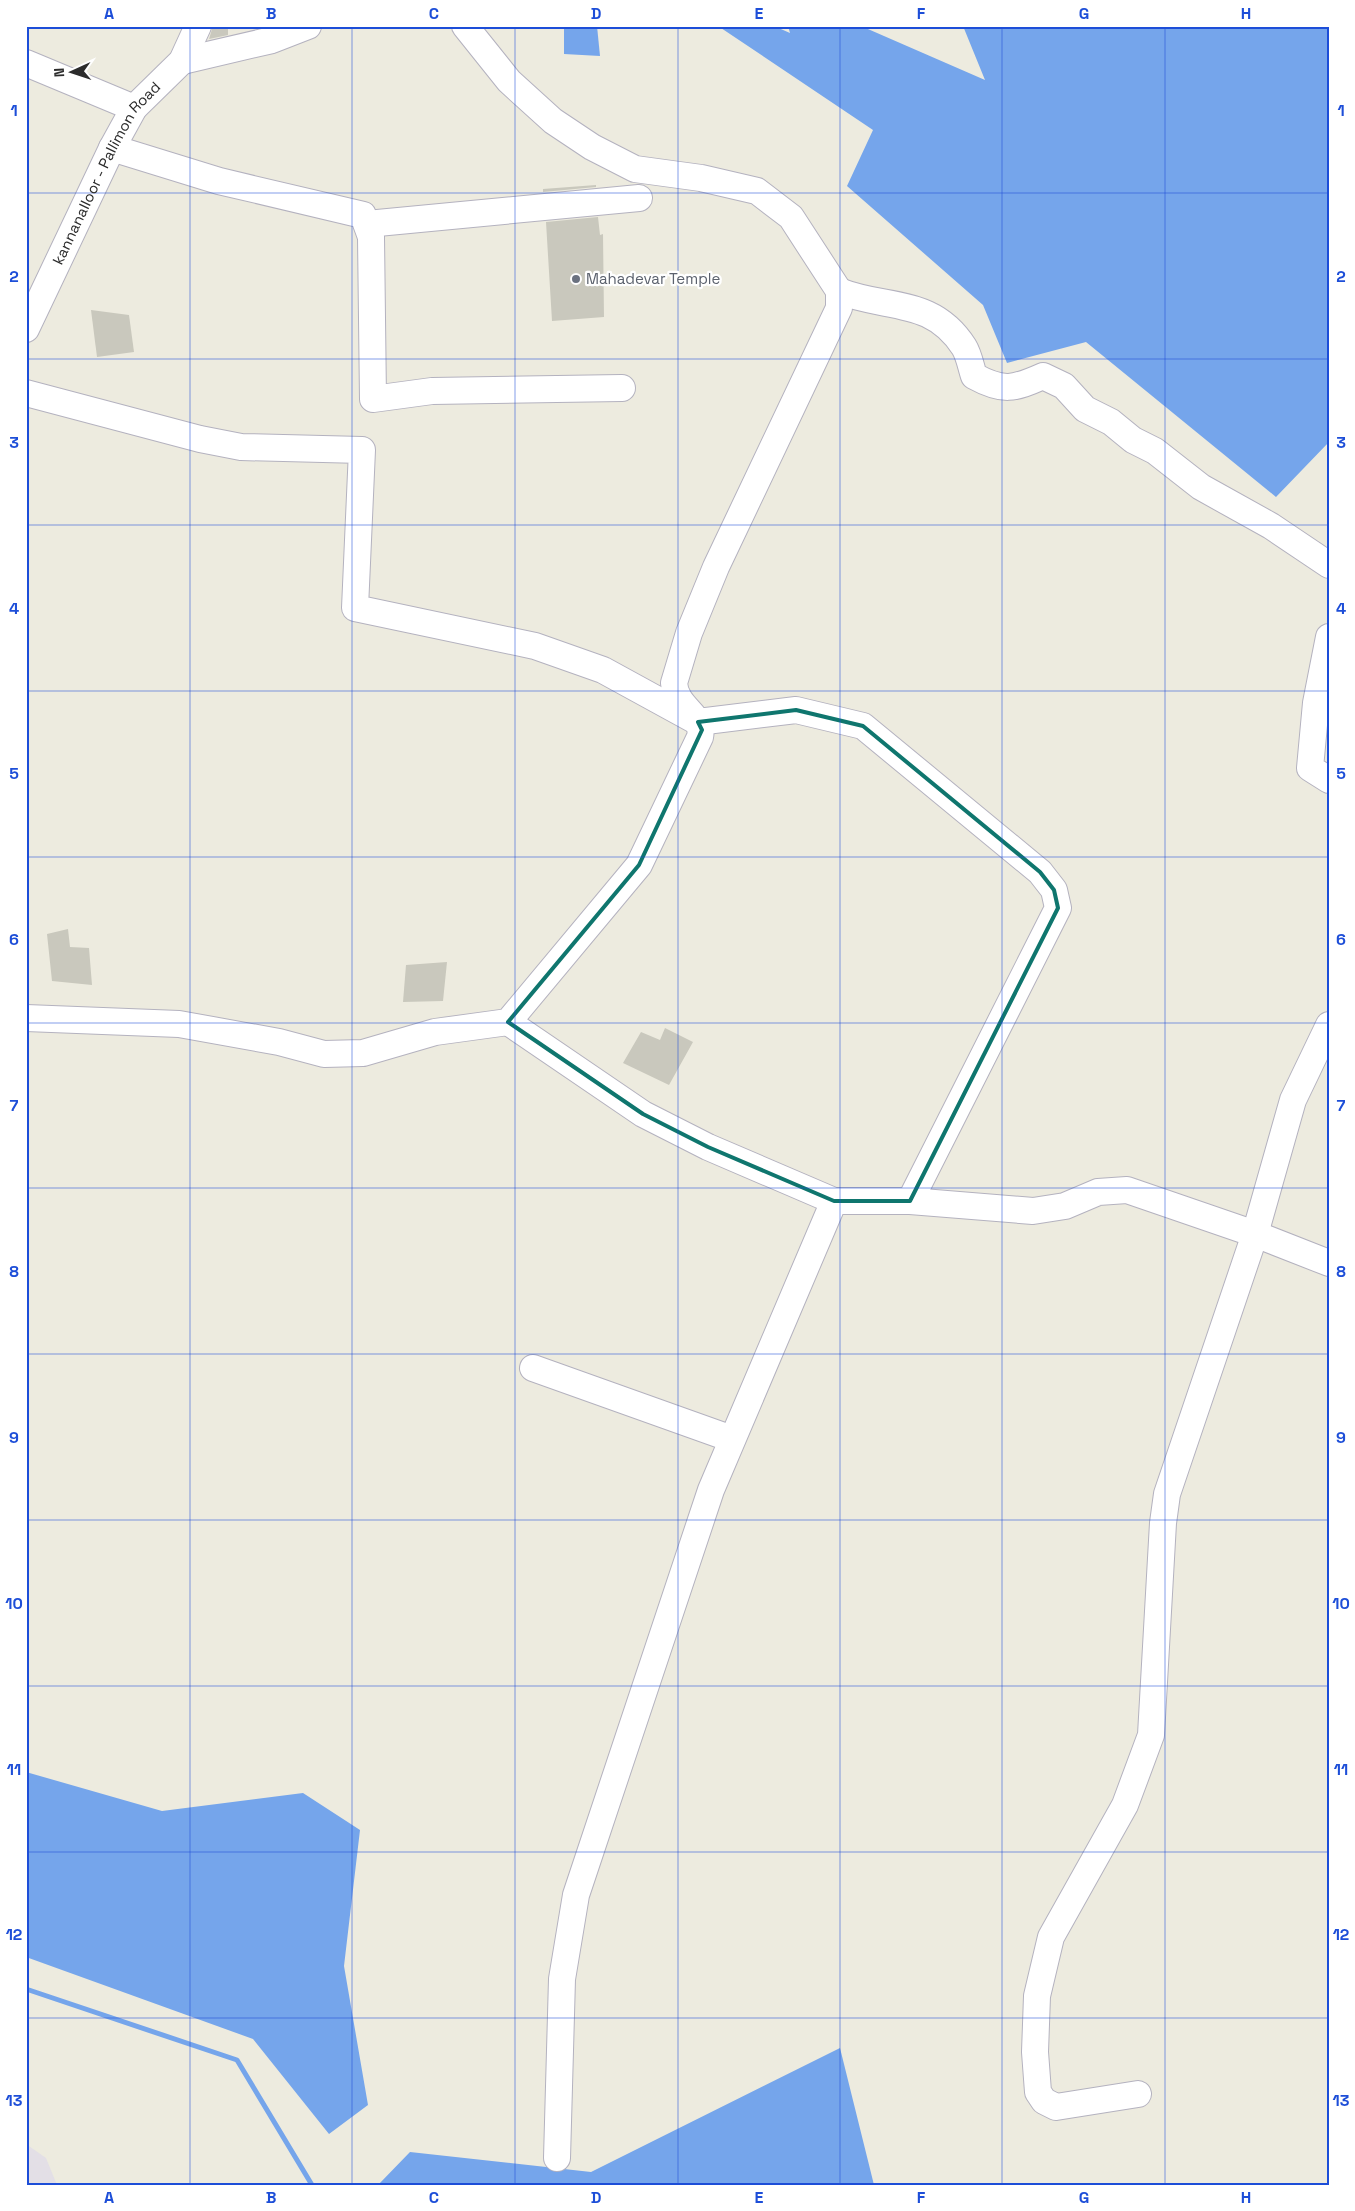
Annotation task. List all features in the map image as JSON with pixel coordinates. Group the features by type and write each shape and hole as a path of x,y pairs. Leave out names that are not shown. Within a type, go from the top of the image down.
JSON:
{"street":[{"name":"kannanalloor - Pallimon Road","path":"26,329 112,148 134,108 182,60 198,26"},
{"path":"182,60 272,40 308,26"},
{"path":"465,26 509,81 553,121 592,147 635,169 701,178 757,191 791,217 839,291 839,308 716,567 689,632 674,683 678,699 698,722 702,730 700,737 639,865 508,1022"},
{"path":"26,63 134,108"},
{"path":"112,148 219,181 363,215 372,237 373,399 432,391 622,388"},
{"path":"367,224 639,198"},
{"path":"839,291 859,299 901,305 930,314 948,327 965,348 974,376 994,386 1021,386 1043,376 1064,386 1085,409 1111,422 1133,440 1155,451 1201,486 1271,526 1329,565"},
{"path":"26,393 200,439 241,447 362,450 355,608 535,646 603,670 698,722 796,710 863,726 1040,872 1054,890 1058,908 910,1201"},
{"path":"1329,637 1316,703 1310,768 1329,780"},
{"path":"26,1018 179,1024 279,1042 324,1054 363,1053 435,1032 508,1022 643,1114 708,1147 834,1201 910,1201 1033,1211 1065,1206 1098,1192 1127,1190 1256,1234 1329,1262"},
{"path":"1138,2094 1056,2107 1044,2102 1038,2092 1036,2052 1037,1996 1051,1937 1125,1806 1151,1735 1163,1523 1167,1494 1256,1234 1293,1100 1329,1025"},
{"path":"557,2158 562,1979 576,1895 711,1490 834,1201"},
{"path":"533,1368 732,1439"}],"highlighted area":[{"path":"796,710 863,726 1040,872 1054,890 1058,908 910,1201 834,1201 708,1147 643,1114 508,1022 639,865 702,730 698,722"}],"shaded area":[{"path":"26,2144 46,2158 57,2185 26,2185"}],"water":[{"path":"564,26 597,26 600,56 564,54"},
{"path":"722,26 774,26 790,33 788,26 861,26 985,80 963,26 1329,26 1329,442 1276,497 1086,342 1007,363 983,305 847,186 873,130 721,28"},
{"path":"26,1772 162,1811 303,1793 360,1830 344,1966 368,2105 329,2134 253,2039 26,1957"},
{"path":"840,2048 874,2185 378,2185 410,2152 591,2172"}],"building":[{"path":"213,26 228,26 228,35 209,39"},
{"path":"596,185 596,187 543,192 543,189"},
{"name":"Mahadevar Temple","path":"598,217 600,235 603,234 604,317 552,321 546,222"},
{"path":"91,310 129,315 134,352 97,357"},
{"path":"68,929 70,947 89,948 92,985 52,981 47,934"},
{"path":"447,962 443,1001 403,1002 406,965"},
{"path":"665,1028 693,1042 669,1085 623,1063 641,1032 660,1040"}],"waterway":[{"path":"26,1989 237,2060 312,2185"}],"place":[{"name":"Mahadevar Temple","path":"576,279"}]}
